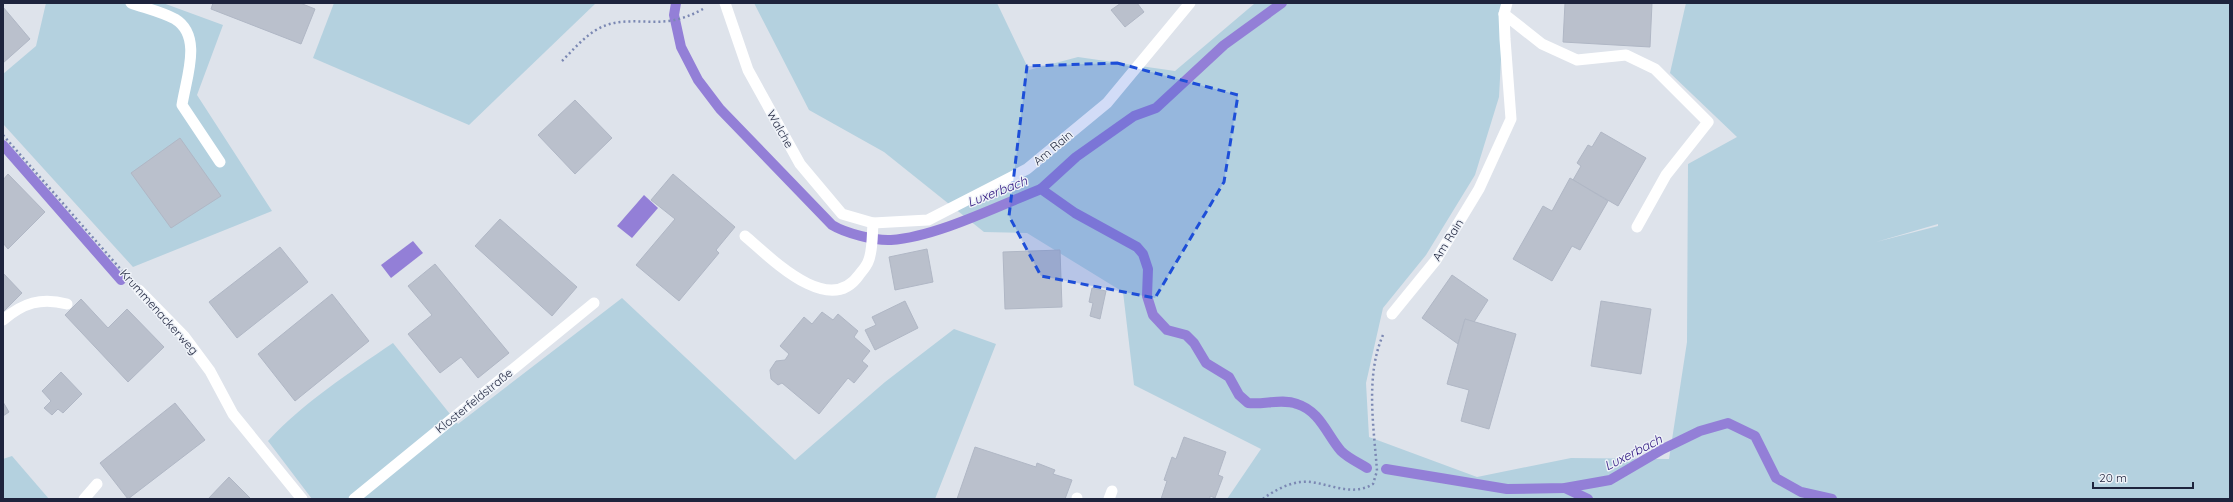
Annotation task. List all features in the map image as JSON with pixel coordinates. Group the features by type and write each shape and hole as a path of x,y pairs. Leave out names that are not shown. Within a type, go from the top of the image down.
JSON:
{"street":[{"path":"131,3 174,19 185,28 192,47 182,105 220,162"},
{"name":"Walche","path":"725,3 748,70 800,164 842,214 873,223"},
{"name":"Am Rain","path":"873,223 928,220 1027,169 1107,103 1190,3"},
{"name":"Am Rain","path":"1392,314 1436,260 1479,189 1511,119 1504,14 1507,3"},
{"path":"1504,14 1542,44 1577,60 1626,55 1655,69 1708,122 1666,175 1637,227"},
{"path":"745,236 790,273 816,288 838,291 854,283 868,262 873,223"},
{"name":"Krummenackerweg","path":"139,290 184,336 210,370 233,414 302,499"},
{"path":"3,320 15,310 32,303 50,300 66,304"},
{"name":"Klosterfeldstraße","path":"354,499 594,303"},
{"path":"84,499 97,484"}],"path":[{"path":"562,61 583,39 597,29 618,22 667,21 687,18"},
{"name":"Krummenackerweg","path":"3,135 139,290"},
{"path":"1263,499 1275,491 1300,482 1364,490 1373,484 1377,471 1373,379 1379,345 1392,314"}],"highlighted area":[{"path":"1117,63 1238,95 1224,182 1155,298 1041,276 1009,216 1027,66"}],"shaded area":[{"path":"46,3 163,3 223,25 197,95 272,211 133,267 3,124 3,74 36,46"},
{"path":"334,3 596,3 469,125 313,58"},
{"path":"754,3 997,3 1029,70 1078,57 1175,71 1257,3 1504,3 1499,97 1475,175 1426,255 1383,308 1366,383 1369,437 1477,477 1571,458 1669,459 1687,342 1688,164 1737,137 1670,73 1686,3 2230,3 2230,499 1227,499 1261,449 1134,385 1123,292 1027,233 984,232 884,152 809,110","holes":["1938,224 1938,226 1876,242"]},
{"path":"644,195 658,208 632,238 617,226"},
{"path":"413,241 423,253 391,278 381,265"},
{"path":"622,298 795,460 885,382 954,329 996,344 935,499 312,499 268,441 297,413 312,401 393,343 458,424"},
{"path":"12,456 49,499 3,499 3,459"}],"building":[{"path":"213,3 300,3 315,9 301,44 211,9"},
{"path":"1121,3 1137,3 1144,12 1125,27 1111,10"},
{"path":"1565,3 1652,3 1650,47 1563,42"},
{"path":"3,7 30,39 3,63"},
{"path":"575,100 612,138 575,174 538,135"},
{"path":"1601,132 1646,158 1618,206 1573,180 1581,166 1577,163 1588,145 1592,147"},
{"path":"180,138 221,196 171,228 131,173"},
{"path":"8,174 45,212 8,249 3,243 3,180"},
{"path":"673,174 735,227 716,250 719,253 679,301 636,265 675,219 651,200"},
{"path":"1570,178 1608,201 1580,250 1572,246 1552,281 1513,259 1543,206 1552,211"},
{"path":"500,219 577,287 552,316 475,246"},
{"path":"280,247 308,282 237,338 209,302"},
{"path":"927,249 933,282 895,290 889,257"},
{"path":"1060,250 1062,307 1005,309 1003,252"},
{"path":"435,264 509,353 478,378 461,357 440,373 408,334 432,315 408,286"},
{"path":"3,273 22,293 3,312"},
{"path":"1452,275 1488,300 1474,322 1465,319 1458,344 1422,318"},
{"path":"1092,288 1106,291 1100,319 1090,316 1093,303 1089,302"},
{"path":"332,294 369,341 295,401 258,354"},
{"path":"81,299 108,328 127,309 164,347 128,382 65,315"},
{"path":"905,301 918,328 875,350 865,330 876,325 872,317"},
{"path":"1601,301 1651,309 1641,374 1591,366"},
{"path":"822,312 833,320 838,314 858,331 854,337 870,351 862,361 868,366 854,383 848,378 819,414 782,383 778,385 771,379 770,370 776,361 785,360 789,354 780,346 804,317 812,324"},
{"path":"1465,319 1516,334 1489,429 1461,421 1469,390 1447,384"},
{"path":"61,372 82,394 63,413 58,409 52,415 44,408 51,401 42,391"},
{"path":"3,402 9,412 3,416"},
{"path":"175,403 205,440 128,499 100,463"},
{"path":"1184,437 1226,452 1218,475 1223,477 1215,498 1210,496 1210,499 1161,499 1167,481 1164,480 1172,457 1176,459"},
{"path":"975,447 1036,467 1037,463 1055,470 1053,474 1072,480 1065,499 957,499"},
{"path":"229,477 251,499 208,499"}],"waterway":[{"name":"Luxerbach","path":"676,3 674,15 681,47 698,80 720,109 832,225 852,234 869,238 884,240 909,238 967,220 1041,189 1075,213 1137,247 1143,254 1148,269 1147,296 1153,315 1167,330 1186,335 1194,343 1206,363 1229,377 1239,395 1248,403 1291,402 1305,407 1312,412 1322,424 1341,451 1367,468"},
{"path":"1041,189 1076,157 1134,116 1156,108 1224,45 1282,3"},
{"path":"3,145 121,280"},
{"name":"Luxerbach","path":"1386,469 1507,489 1565,488 1610,480 1663,449 1700,431 1728,423 1755,436 1776,478 1801,492 1832,499"},
{"path":"1565,488 1588,499"}]}
